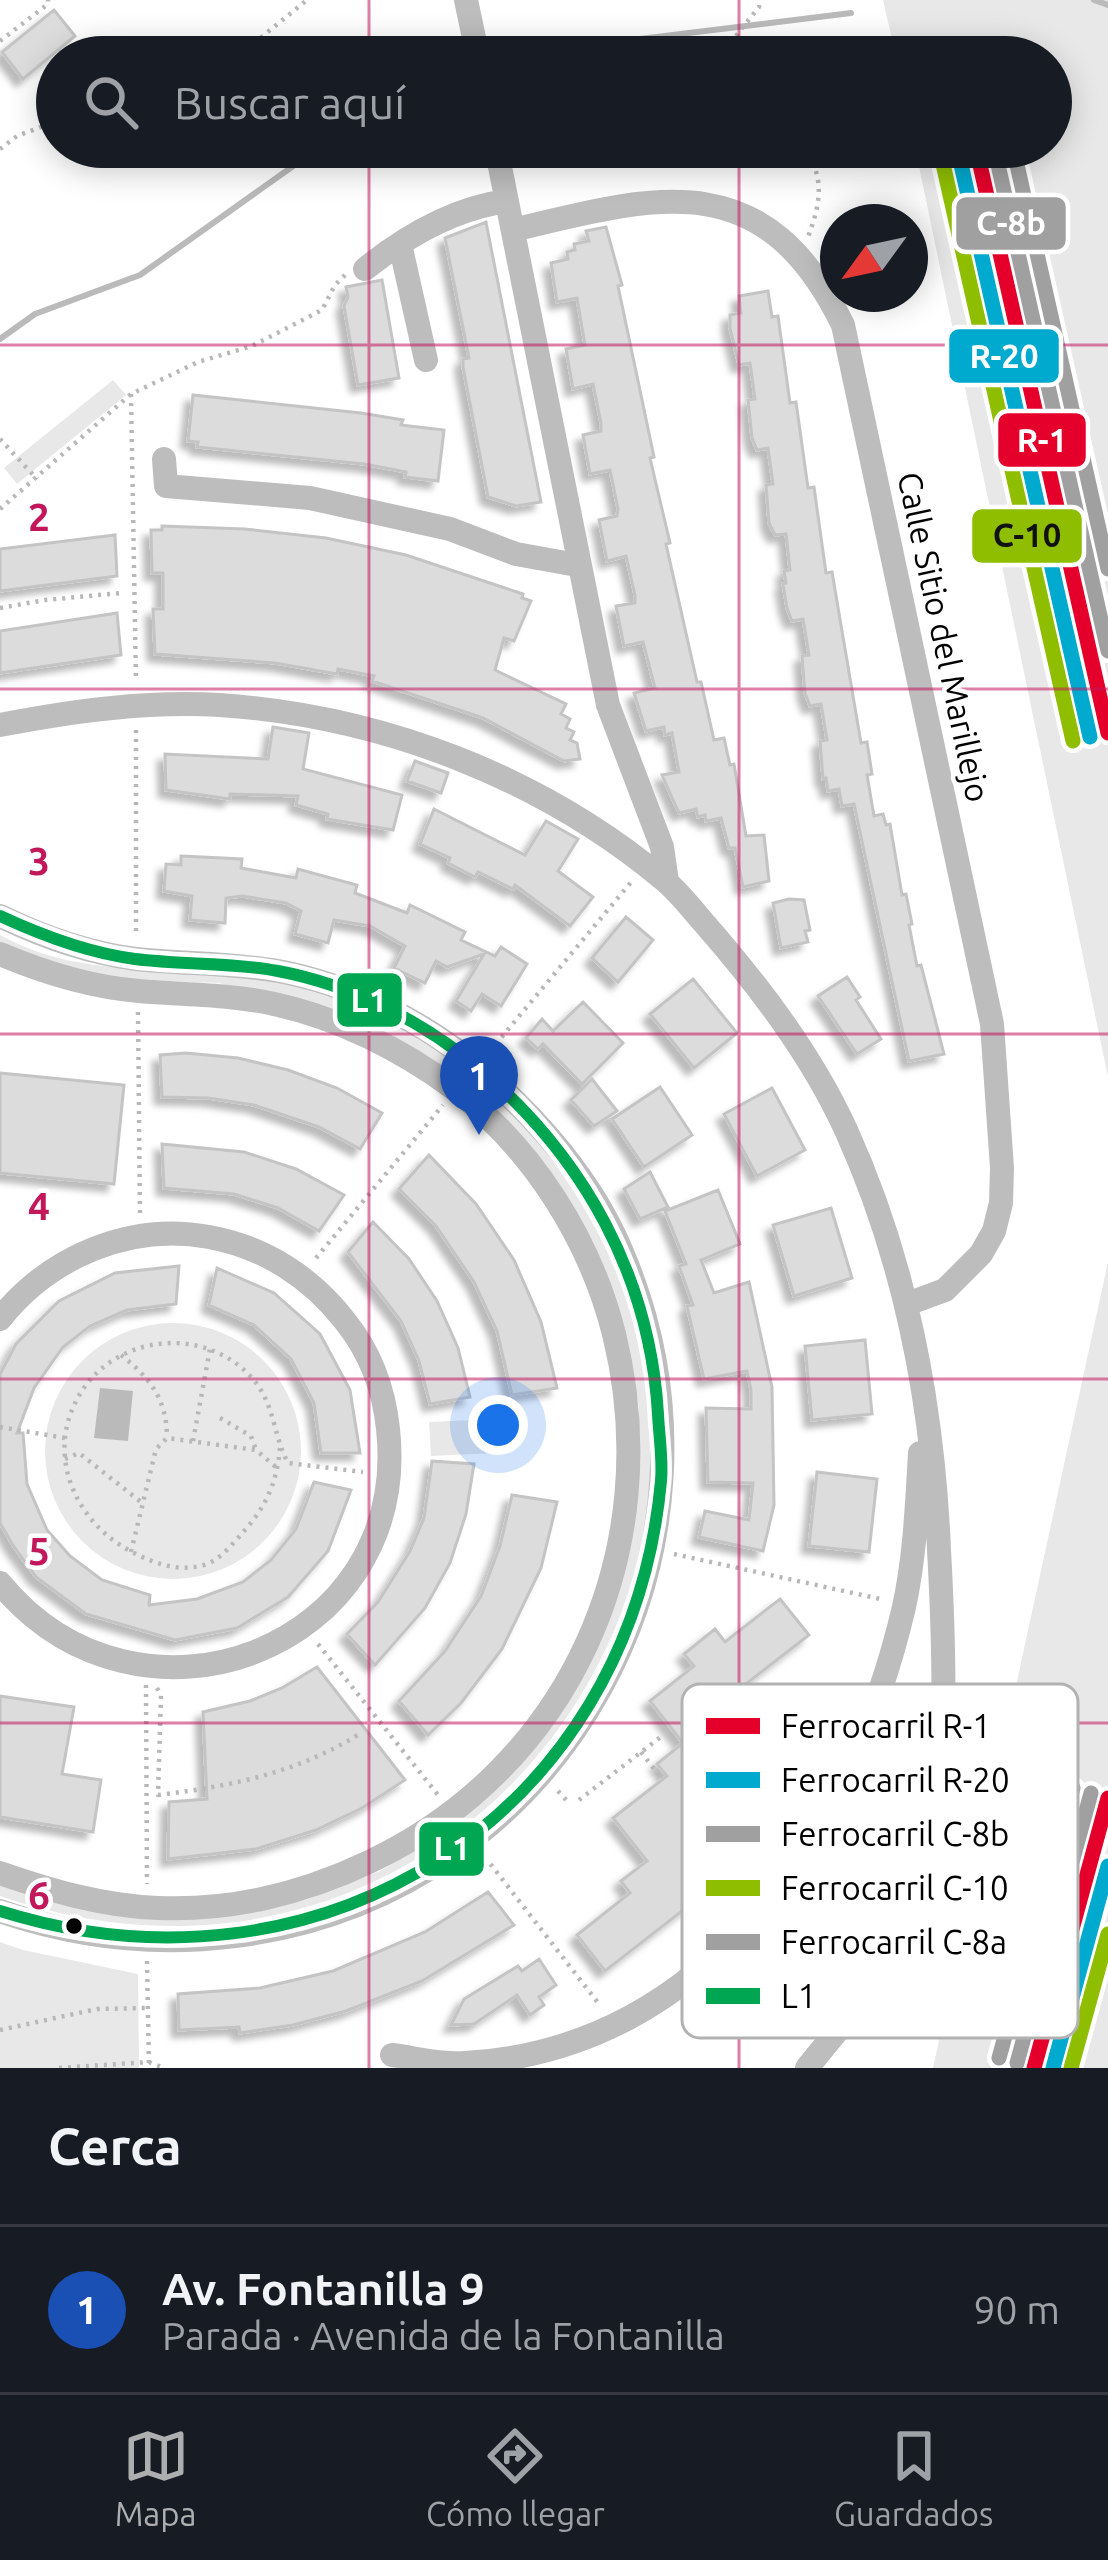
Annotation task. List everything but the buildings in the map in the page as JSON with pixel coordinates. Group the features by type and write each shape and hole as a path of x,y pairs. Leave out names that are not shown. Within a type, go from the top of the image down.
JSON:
{"street":[{"path":"466,0 474,36"},
{"path":"500,168 608,705 662,847 667,882"},
{"path":"356,271 447,219 505,194"},
{"name":"Calle Sitio del Marillejo","path":"513,230 664,198 707,202 748,216 801,256 821,280 843,325 992,1024 1002,1168 994,1231 966,1273 945,1289 908,1304"},
{"path":"400,244 426,360"},
{"path":"164,459 166,486 310,498 450,529 516,554 578,565"},
{"path":"0,725 136,705 218,705 299,714 379,731 457,757 531,791 602,833 667,882 747,972 801,1048 845,1129 908,1304 937,1501 943,1618 941,1684"},
{"path":"0,916 36,934 136,959 283,972 352,995 420,1026 477,1066 558,1149 621,1248 647,1321 661,1396 664,1473 654,1549 635,1617 607,1681 524,1794 472,1840 407,1881 319,1919 263,1932 206,1940 147,1940 98,1936 0,1911"},
{"path":"0,954 90,985 274,1004 340,1024 403,1054 457,1090 535,1169 568,1220 604,1295 624,1376 631,1460 621,1543 604,1606 578,1666 544,1721 501,1771 434,1826 338,1877 255,1900 212,1906 147,1907 80,1898 0,1873"},
{"path":"0,1318 34,1282 58,1265 112,1242 141,1235 184,1234 225,1240 265,1254 302,1276 332,1303 356,1335 375,1371 386,1410 388,1475 376,1530 358,1566 334,1598 304,1625 245,1657 179,1669 146,1667 88,1652 37,1622 0,1583"},
{"path":"881,1684 904,1605 917,1507 923,1391"},
{"path":"392,2055 461,2064 536,2054 616,2026 682,1986"},
{"path":"807,2068 831,2038"}],"path":[{"path":"0,40 48,0"},
{"path":"263,36 307,0"},
{"path":"736,36 760,0"},
{"path":"0,149 36,129"},
{"path":"801,256 819,206 818,168"},
{"path":"0,509 131,394 198,362 252,346 322,310 335,285 356,271"},
{"path":"131,394 136,671"},
{"path":"0,439 37,479"},
{"path":"0,608 121,593"},
{"path":"136,729 136,924"},
{"path":"498,1041 632,880"},
{"path":"138,1028 140,1211"},
{"path":"321,1252 432,1117"},
{"path":"154,1343 210,1349 241,1367 273,1412 280,1448 264,1507 218,1558 202,1565 159,1565 131,1552 100,1532 86,1516 68,1479 65,1438 69,1418 87,1383 121,1354 154,1343"},
{"path":"193,1441 210,1349"},
{"path":"121,1354 147,1376 167,1414 167,1438 156,1449 131,1552"},
{"path":"220,1418 251,1436 256,1450 278,1468"},
{"path":"0,1427 65,1438"},
{"path":"167,1438 256,1450"},
{"path":"280,1448 288,1462 388,1475"},
{"path":"65,1459 79,1453 141,1502"},
{"path":"654,1549 904,1605"},
{"path":"146,1667 147,1907"},
{"path":"146,1667 161,1695 158,1795 233,1786 288,1771 362,1733"},
{"path":"579,1800 662,1736"},
{"path":"641,1752 662,1779"},
{"path":"147,1940 149,2065"},
{"path":"0,2030 98,2009 148,2008"},
{"path":"59,2068 164,2068"}],"shaded area":[{"path":"883,0 1108,0 1108,1077 919,168 1072,168 1072,36 891,36"},
{"path":"113,380 126,395 17,484 4,468"},
{"path":"0,935 26,948 80,963 218,973 299,988 340,1001 417,1038 453,1061 515,1116 613,1265 650,1421 634,1573 571,1710 469,1822 335,1898 177,1926 0,1896 0,1885 90,1911 226,1916 305,1900 380,1871 449,1829 510,1776 600,1643 626,1567 639,1487 639,1407 624,1327 504,1119 297,998 218,983 92,978 0,947"},
{"path":"1108,1262 1108,2068 933,2068 940,2038 1078,2038 1078,1684 1016,1684"},
{"path":"173,1323 222,1333 263,1361 291,1402 301,1451 291,1500 263,1541 222,1569 173,1579 124,1569 83,1541 55,1500 45,1451 55,1402 83,1361 124,1333"},
{"path":"100,1388 133,1391 128,1441 94,1438"},
{"path":"495,1419 496,1453 431,1456 429,1422"},
{"path":"0,1942 138,1974 139,2068 0,2068"}],"waterway":[{"path":"1094,0 1108,5"},
{"path":"664,36 851,13"},
{"path":"0,339 35,314 140,275 290,168"}],"rail line":[{"name":"C-10","path":"944,168 1073,741"},
{"name":"R-20","path":"962,168 1090,737"},
{"name":"R-1","path":"981,168 1108,733"},
{"name":"C-8b","path":"999,168 1108,651"},
{"name":"C-8a","path":"1018,168 1108,569"},
{"name":"C-8b","path":"1078,1840 1091,1793"},
{"name":"R-1","path":"1078,1907 1108,1798"},
{"name":"R-20","path":"1078,1976 1108,1866"},
{"name":"C-10","path":"1071,2068 1108,1934"},
{"name":"C-8a","path":"999,2058 1004,2038"},
{"name":"C-8b","path":"1017,2063 1024,2038"},
{"name":"R-1","path":"1034,2068 1042,2038"},
{"name":"R-20","path":"1053,2068 1061,2038"}],"transit line":[{"name":"L1","path":"0,916 66,943 117,956 260,968 333,985 411,1021 481,1070 551,1142 606,1224 642,1315 662,1464 637,1600 589,1704 522,1792 438,1860 341,1908 233,1933 118,1935 0,1911"}],"place":[{"name":"Av. Fontanilla 9","path":"479,1135"}]}
